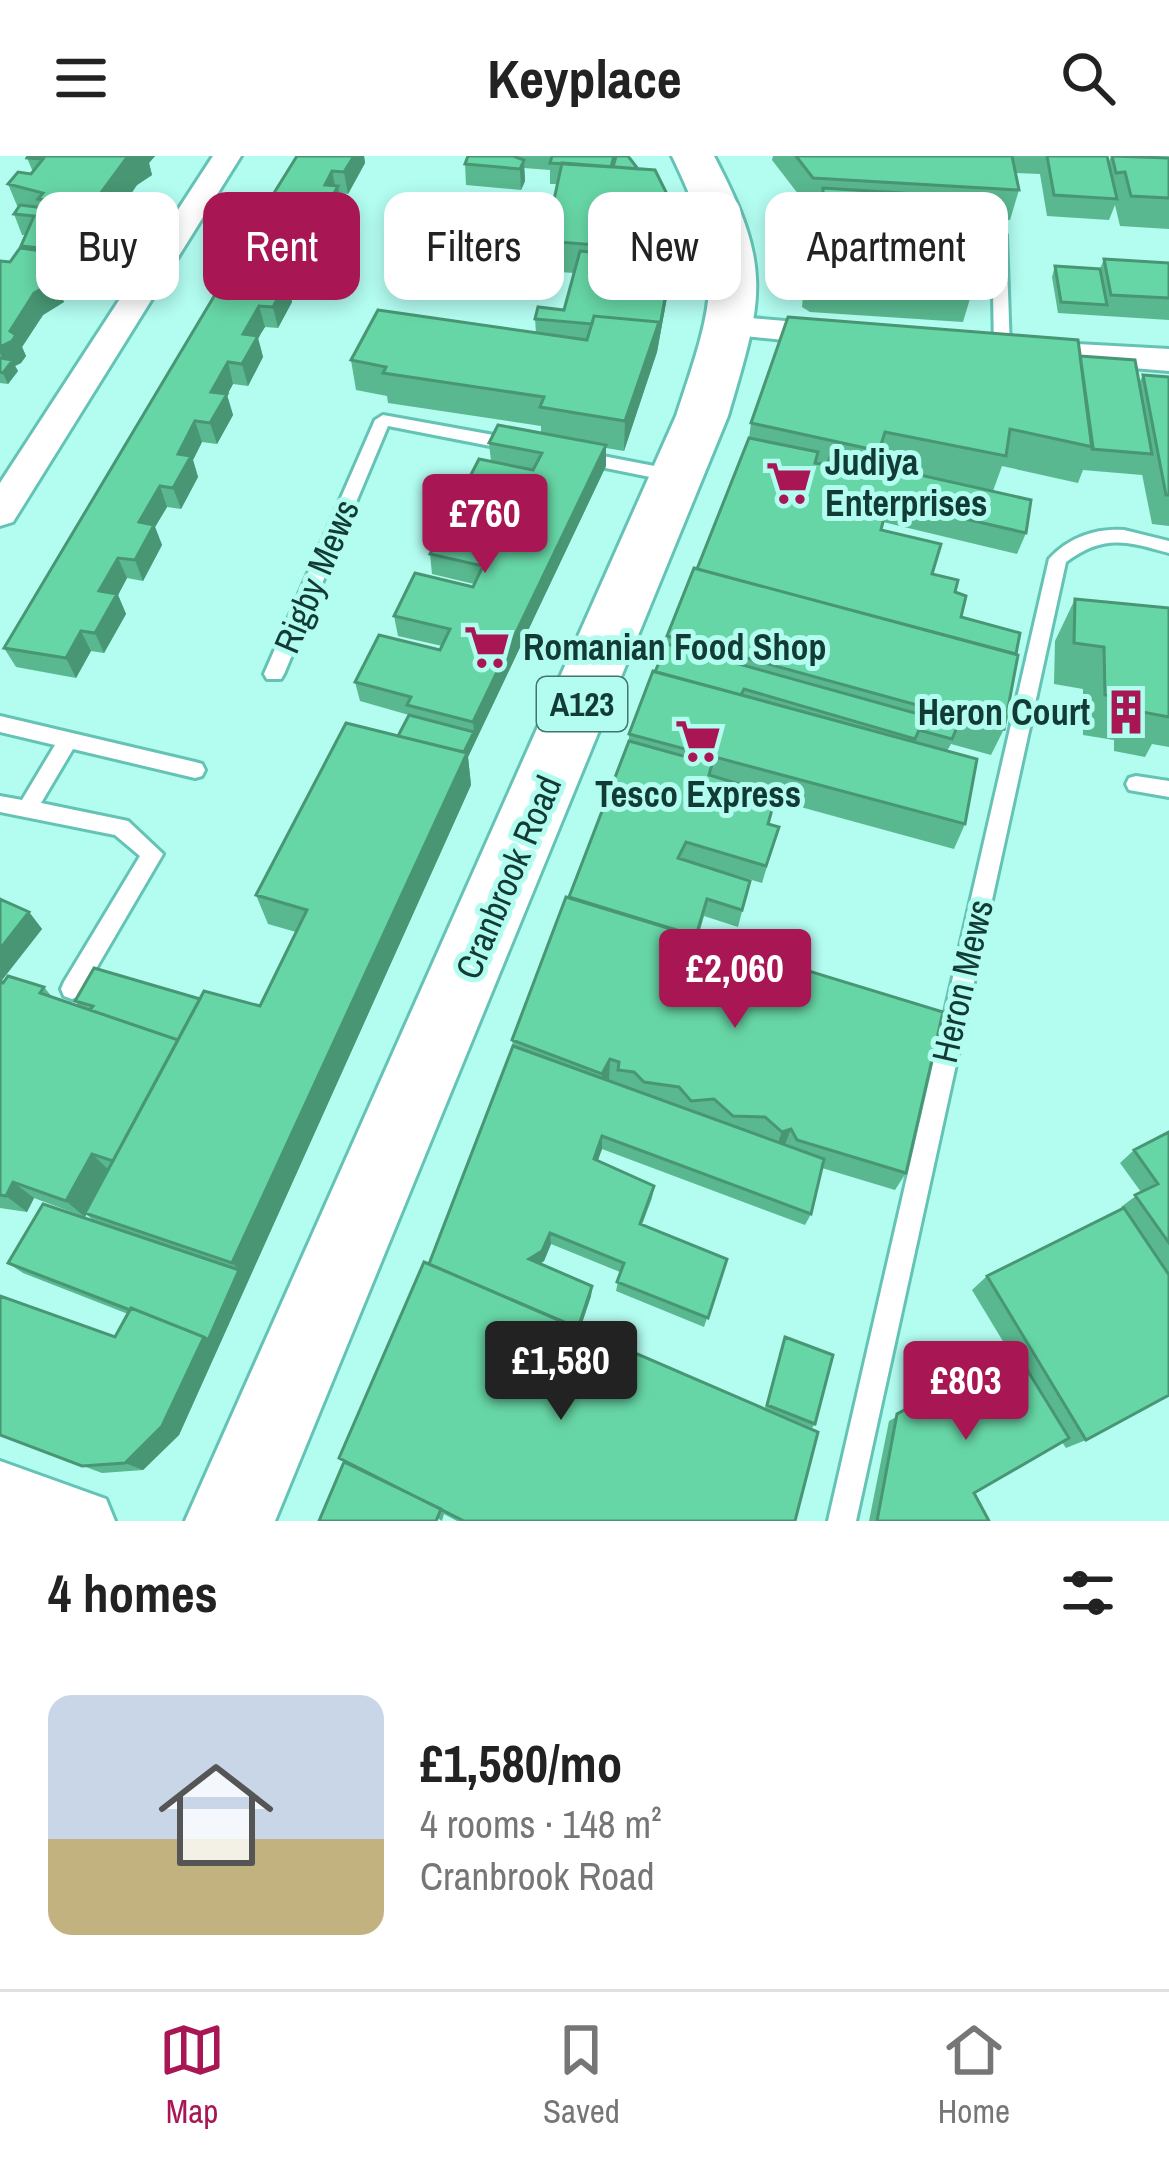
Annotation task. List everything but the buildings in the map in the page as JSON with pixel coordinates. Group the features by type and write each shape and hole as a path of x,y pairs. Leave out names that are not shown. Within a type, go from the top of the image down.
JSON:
{"main road":[{"name":"Cranbrook Road","path":"230,1521 528,835 676,476 728,326 735,267 732,249 717,197 693,156"}],"street":[{"path":"0,513 227,156"},
{"path":"728,326 884,339"},
{"path":"990,348 1169,360"},
{"path":"0,1491 84,1521"}],"lane":[{"path":"990,348 994,300"},
{"name":"Rigby Mews","path":"274,674 382,420 534,449"},
{"path":"556,453 676,476"},
{"name":"Heron Mews","path":"842,1521 1058,560 1074,546 1112,531 1169,547"},
{"path":"0,724 195,770"},
{"path":"27,809 68,740"},
{"path":"1136,784 1169,789"},
{"path":"0,803 122,827 152,854 72,989"}],"place":[{"name":"Judiya Enterprises","path":"789,483"},
{"name":"Romanian Food Shop","path":"487,647"},
{"name":"Heron Court","path":"1126,712"},
{"name":"Tesco Express","path":"698,741"}]}
